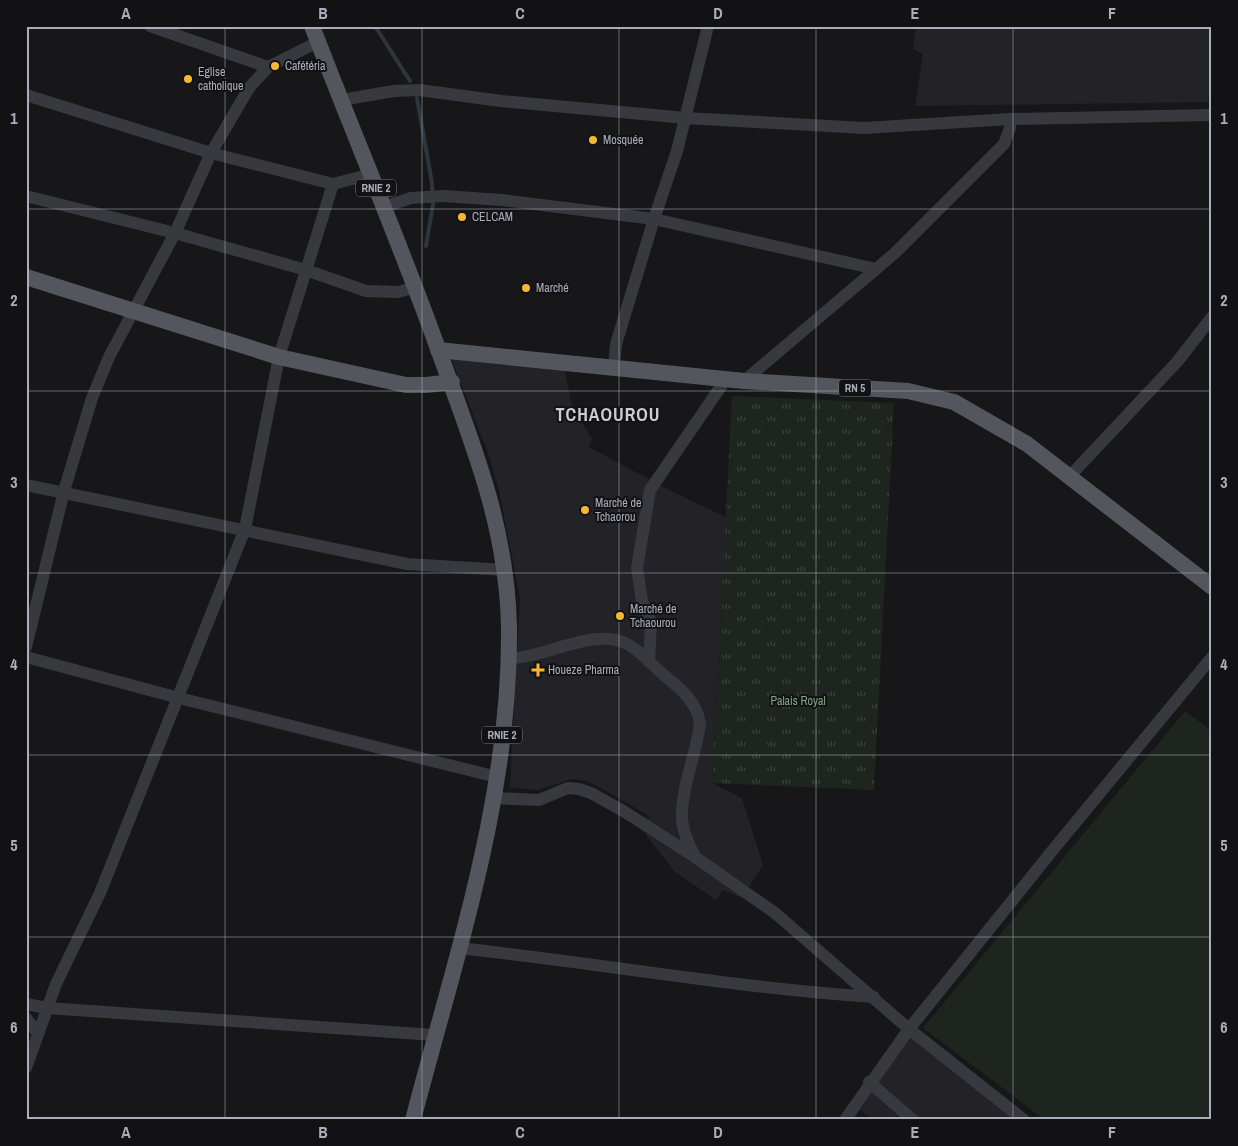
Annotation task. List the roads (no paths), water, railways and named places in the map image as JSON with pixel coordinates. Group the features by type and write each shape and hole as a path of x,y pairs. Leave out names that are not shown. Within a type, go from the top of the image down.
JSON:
{"main road":[{"name":"RNIE 2","path":"315,34 452,382 484,473 504,570 509,628 508,658 505,708 494,798 483,855 413,1120"},
{"path":"26,278 279,357 406,385 426,386 452,382"},
{"name":"RN 5","path":"438,350 744,381 908,391 932,395 954,402 1000,427 1070,476 1212,587"}],"street":[{"path":"150,26 268,67"},
{"path":"614,367 616,344 654,219 668,182 686,118 708,26"},
{"path":"26,647 64,491 92,398 109,357 175,232 212,153 249,88 268,67 315,34"},
{"path":"341,100 394,91 419,90 501,101 686,118 879,128 1010,118 1212,115"},
{"path":"26,95 212,153 333,184 371,174"},
{"path":"744,381 876,269 1004,144 1010,128 1010,118"},
{"path":"26,1068 37,1032 69,954 100,893 245,529 279,357 333,184"},
{"path":"26,196 175,232 306,270 366,291 381,294 416,288"},
{"path":"384,207 411,198 443,196 502,200 654,219 876,269"},
{"path":"1070,476 1177,362 1212,317"},
{"path":"649,662 651,622 642,601 637,568 650,490 726,379"},
{"path":"26,484 245,529 326,549 407,564 504,570"},
{"path":"508,658 529,657 601,638 614,639 628,644 681,689 698,712 700,724 685,793 682,817 685,834 695,857"},
{"path":"26,657 179,698 497,777"},
{"path":"845,1120 869,1082 910,1029 1052,851 1212,657"},
{"path":"494,798 539,800 568,788 579,789 591,792 625,812 695,857 775,913 910,1029 1024,1120"},
{"path":"459,948 539,957 736,985 874,997"},
{"path":"26,1004 47,1008 435,1035"},
{"path":"26,1018 37,1032"},
{"path":"869,1082 913,1120"}],"waterway":[{"path":"375,26 410,81"},
{"path":"417,98 432,183 433,204 426,246"}],"place":[{"name":"Cafétéria","path":"275,66"},
{"name":"Eglise catholique","path":"188,79"},
{"name":"Mosquée","path":"593,140"},
{"name":"CELCAM","path":"462,217"},
{"name":"Marché","path":"526,288"},
{"name":"Marché de Tchaorou","path":"585,510"},
{"name":"Marché de Tchaourou","path":"620,616"},
{"name":"Houeze Pharma","path":"538,670"}],"district":[{"name":"TCHAOUROU","path":"608,414"}],"park label":[{"name":"Palais Royal","path":"798,701"}]}
